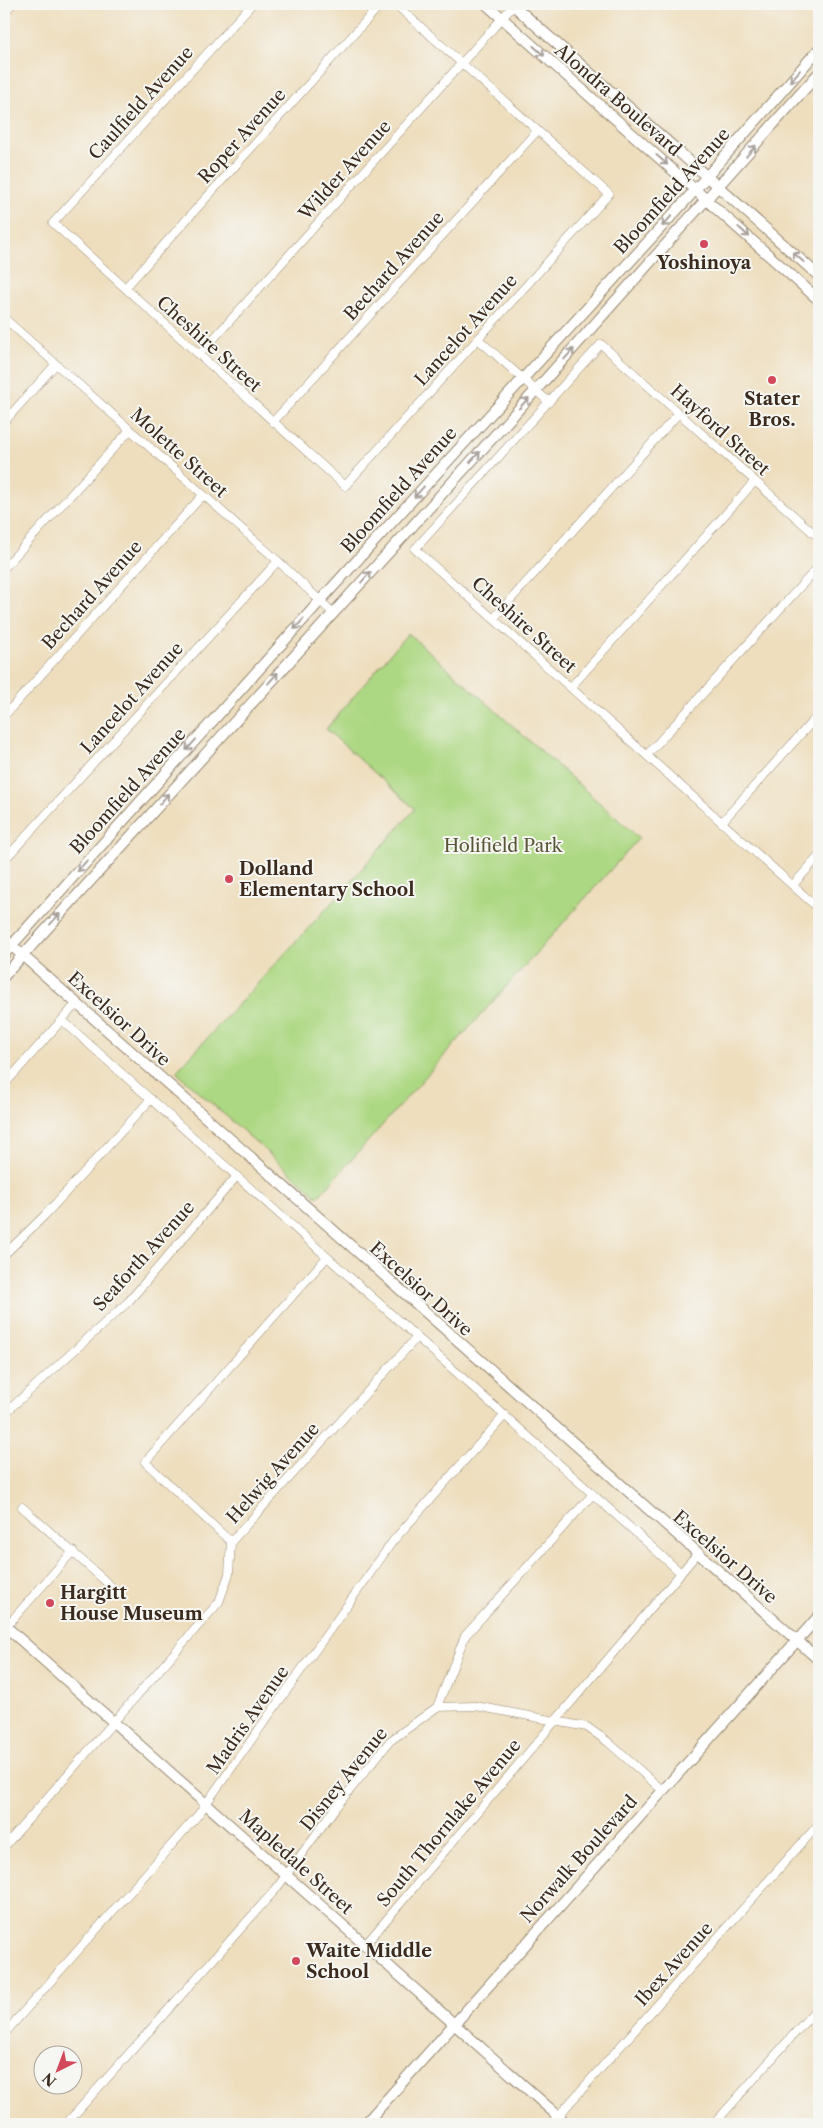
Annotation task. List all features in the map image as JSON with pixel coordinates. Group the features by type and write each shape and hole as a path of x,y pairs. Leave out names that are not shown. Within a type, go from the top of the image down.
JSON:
{"main road":[{"name":"Alondra Boulevard","path":"486,4 819,299"},
{"name":"Alondra Boulevard","path":"513,4 819,276"},
{"name":"Bloomfield Avenue","path":"6,946 696,190 819,49"},
{"name":"Bloomfield Avenue","path":"4,976 536,390 819,73"},
{"path":"615,278 627,289"},
{"name":"Excelsior Drive","path":"6,946 22,956 77,1003 697,1554 819,1660"},
{"name":"Norwalk Boulevard","path":"365,2124 819,1616"},
{"name":"Mapledale Street","path":"5,1626 454,2024 554,2120 567,2124"}],"street":[{"path":"4,13 12,4"},
{"name":"Caulfield Avenue","path":"53,223 252,4"},
{"name":"Roper Avenue","path":"125,288 381,4"},
{"path":"395,4 538,130"},
{"name":"Wilder Avenue","path":"199,355 462,64 513,4"},
{"name":"Lancelot Avenue","path":"345,486 609,194 538,130"},
{"name":"Bechard Avenue","path":"273,422 538,130"},
{"name":"Cheshire Street","path":"53,223 345,486"},
{"name":"Molette Street","path":"4,318 278,561 333,613"},
{"path":"478,339 549,402"},
{"name":"Cheshire Street","path":"601,344 415,549 648,754 819,908"},
{"name":"Hayford Street","path":"601,344 819,538"},
{"path":"4,422 56,364"},
{"path":"494,618 679,413"},
{"path":"4,568 130,430"},
{"path":"570,687 755,481"},
{"name":"Bechard Avenue","path":"4,716 203,495"},
{"name":"Lancelot Avenue","path":"6,853 278,561"},
{"path":"648,754 819,566"},
{"path":"722,822 819,714"},
{"path":"793,885 819,856"},
{"path":"4,1085 77,1003"},
{"path":"62,1020 681,1573"},
{"path":"4,1255 45,1216 151,1099"},
{"name":"Seaforth Avenue","path":"4,1414 128,1301 237,1176"},
{"path":"231,1542 145,1462 327,1257"},
{"name":"Helwig Avenue","path":"4,1847 219,1602 229,1574 231,1542 417,1337"},
{"name":"Madris Avenue","path":"4,2034 206,1804 393,1541 505,1415"},
{"path":"593,1494 465,1636 437,1707 476,1706 587,1727 608,1742 662,1790"},
{"path":"22,1507 122,1596"},
{"path":"5,1626 73,1551"},
{"name":"South Thornlake Avenue","path":"365,1945 697,1554"},
{"name":"Disney Avenue","path":"66,2124 287,1876 336,1807 390,1741 437,1707"},
{"name":"Ibex Avenue","path":"554,2120 819,1824"},
{"path":"714,2124 819,2006"}],"green space":[{"name":"Holifield Park","path":"408,633 639,838 318,1197 176,1072 415,809 326,729"}],"place":[{"name":"Yoshinoya","path":"704,244"},
{"name":"Stater Bros.","path":"772,380"},
{"name":"Dolland Elementary School","path":"229,879"},
{"name":"Hargitt House Museum","path":"50,1603"},
{"name":"Waite Middle School","path":"296,1961"}]}
